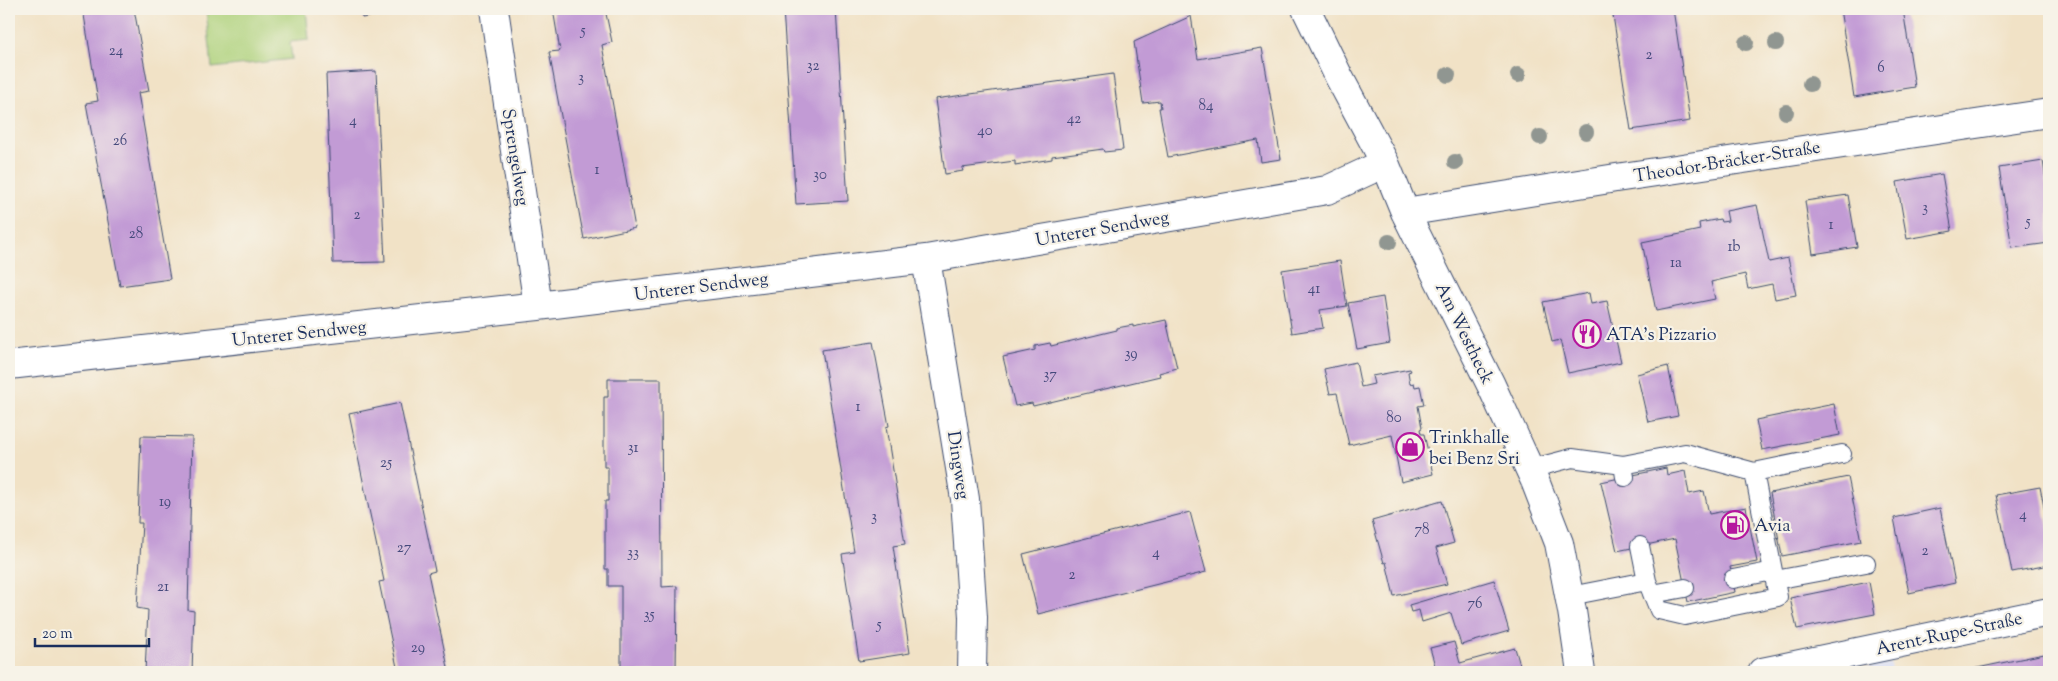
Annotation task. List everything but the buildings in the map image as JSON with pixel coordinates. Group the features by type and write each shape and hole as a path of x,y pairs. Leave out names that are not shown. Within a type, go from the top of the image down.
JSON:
{"street":[{"name":"Sprengelweg","path":"494,9 538,306"},
{"name":"Am Westheck","path":"1306,9 1339,77 1385,163 1405,212 1530,469 1559,543 1570,596 1581,672"},
{"name":"Theodor-Bräcker-Straße","path":"1405,212 1606,179 2049,113"},
{"name":"Unterer Sendweg","path":"9,365 538,306 926,259 1327,190 1385,163"},
{"name":"Dingweg","path":"926,259 965,499 973,617 972,672"},
{"name":"Arent-Rupe-Straße","path":"1762,672 2049,612"}],"lane":[{"path":"1530,469 1572,458 1624,471 1685,453 1754,472 1842,454"},
{"path":"1640,546 1649,588 1659,610 1685,616 1778,597 1754,472"},
{"path":"1733,579 1866,562"},
{"path":"1570,596 1649,588 1685,588"}],"shaded area":[{"path":"1891,663 1892,672 1846,672"}],"green space":[{"path":"206,9 306,9 309,40 290,42 292,59 212,68"}],"place":[{"name":"ATA's Pizzario","path":"1587,334"},
{"name":"Trinkhalle bei Benz Sri","path":"1410,447"},
{"name":"Avia","path":"1735,525"}]}
